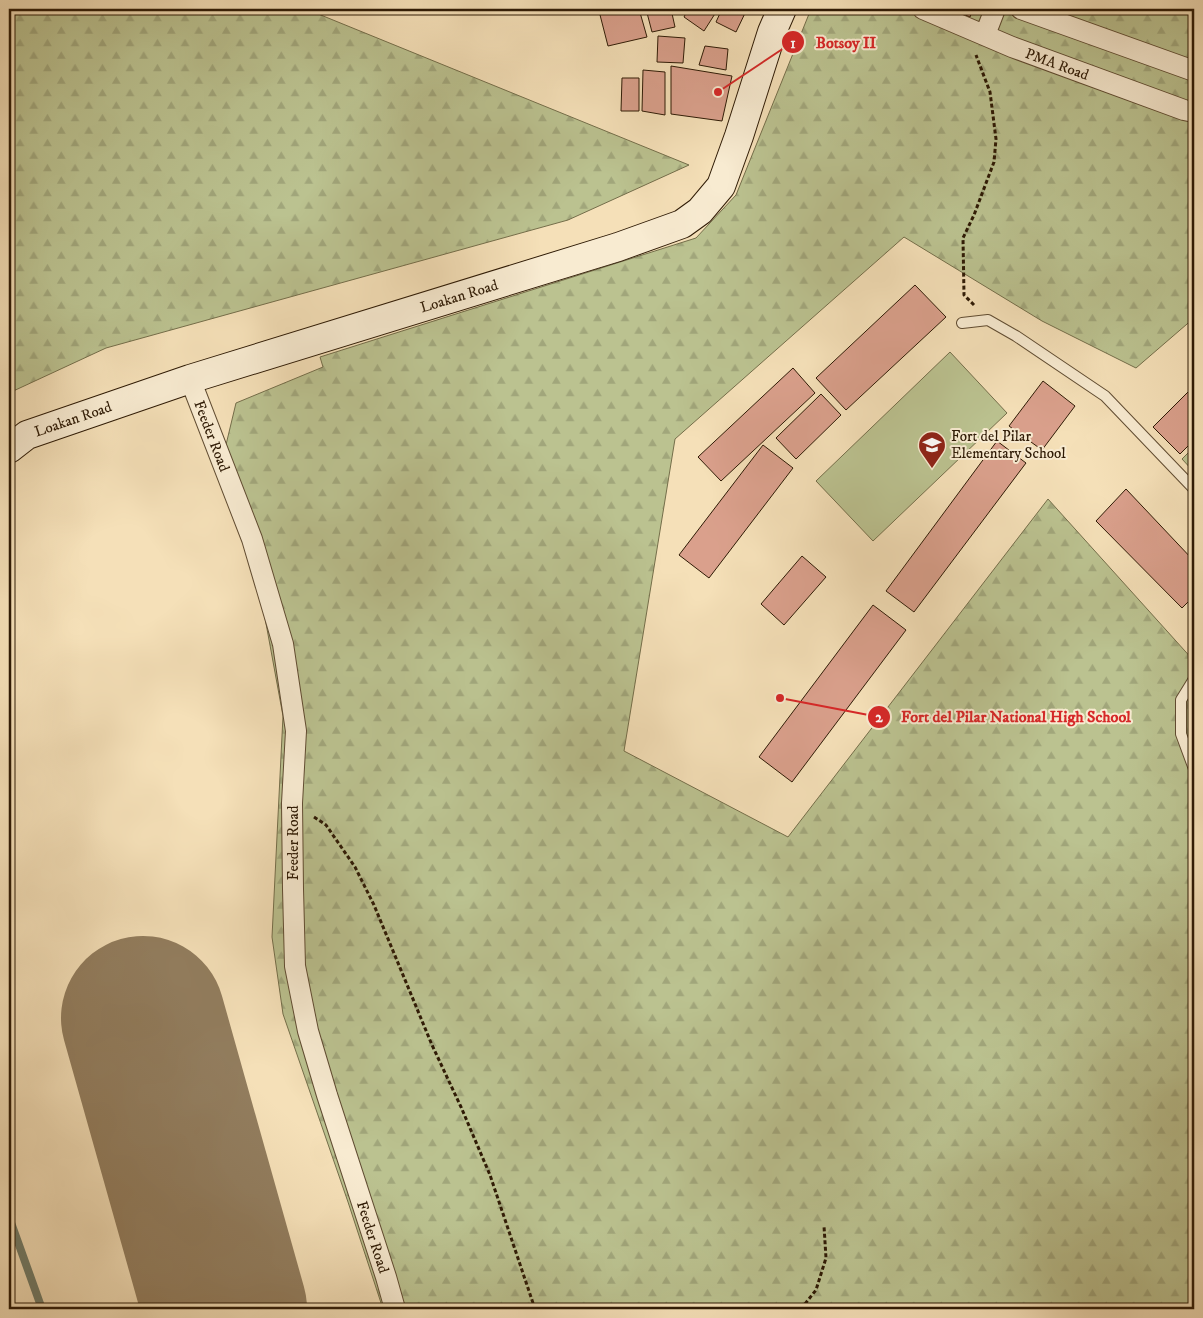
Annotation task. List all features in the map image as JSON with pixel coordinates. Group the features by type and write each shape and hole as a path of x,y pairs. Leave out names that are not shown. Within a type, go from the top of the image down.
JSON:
{"main road":[{"name":"Loakan Road","path":"9,449 27,436 190,379 618,247 682,224 700,211 721,186 772,32 782,9"}],"street":[{"name":"PMA Road","path":"923,9 979,42 1012,47 1194,112"},
{"path":"979,42 995,9"},
{"path":"1021,9 1194,71"},
{"name":"Feeder Road","path":"190,379 252,539 283,644 296,731 292,803 296,966 308,1031 326,1095 395,1309"}],"lane":[{"path":"962,323 988,320 1016,336 1105,396 1194,490"},
{"path":"1194,679 1181,700 1181,734 1194,769"}],"path":[{"path":"979,42 990,92 996,139 994,162 963,238 964,294 988,320"},
{"path":"292,803 326,825 355,867 374,905 432,1045 490,1175 535,1309"},
{"path":"801,1309 816,1290 826,1258 824,1226"}],"green space":[{"path":"9,9 306,9 689,165 568,220 106,348 9,393"},
{"path":"811,9 1194,9 1194,318 1136,368 1042,321 904,237 675,439 624,751 788,837 1048,499 1194,661 1194,1309 383,1309 283,1014 272,937 283,716 265,618 246,547 219,474 236,403 323,367 320,357 696,238 736,195"},
{"path":"950,352 1007,413 873,541 816,481"},
{"path":"1194,447 1194,472 1182,459"}],"building":[{"path":"608,9 639,9 647,37 608,46 599,11"},
{"path":"646,9 671,9 675,27 652,32"},
{"path":"688,9 718,9 704,31 684,17"},
{"path":"722,9 747,9 736,32 716,22"},
{"path":"951,9 973,9 970,17"},
{"path":"658,36 685,38 683,63 657,62"},
{"path":"705,46 728,49 726,70 699,65"},
{"path":"671,66 732,76 722,121 671,114"},
{"path":"643,70 665,72 665,115 642,111"},
{"path":"622,78 639,78 639,111 621,111"},
{"path":"915,285 946,317 846,410 816,378"},
{"path":"793,368 815,393 721,481 698,457"},
{"path":"1043,381 1075,406 1042,450 1009,426"},
{"path":"1194,386 1194,440 1180,454 1153,427"},
{"path":"821,394 841,415 796,459 776,438"},
{"path":"997,441 1026,463 914,612 886,591"},
{"path":"763,445 793,468 709,578 679,555"},
{"path":"1126,489 1194,561 1194,596 1182,608 1096,521"},
{"path":"802,556 826,577 784,625 761,604"},
{"path":"873,605 906,630 792,782 759,757"}],"waterway":[{"path":"9,1217 42,1309"}],"runway":[{"path":"143,1018 225,1309"}],"place":[{"name":"Botsoy II","path":"718,92"},
{"name":"Fort del Pilar Elementary School","path":"932,469"},
{"name":"Fort del Pilar National High School","path":"780,698"}]}
